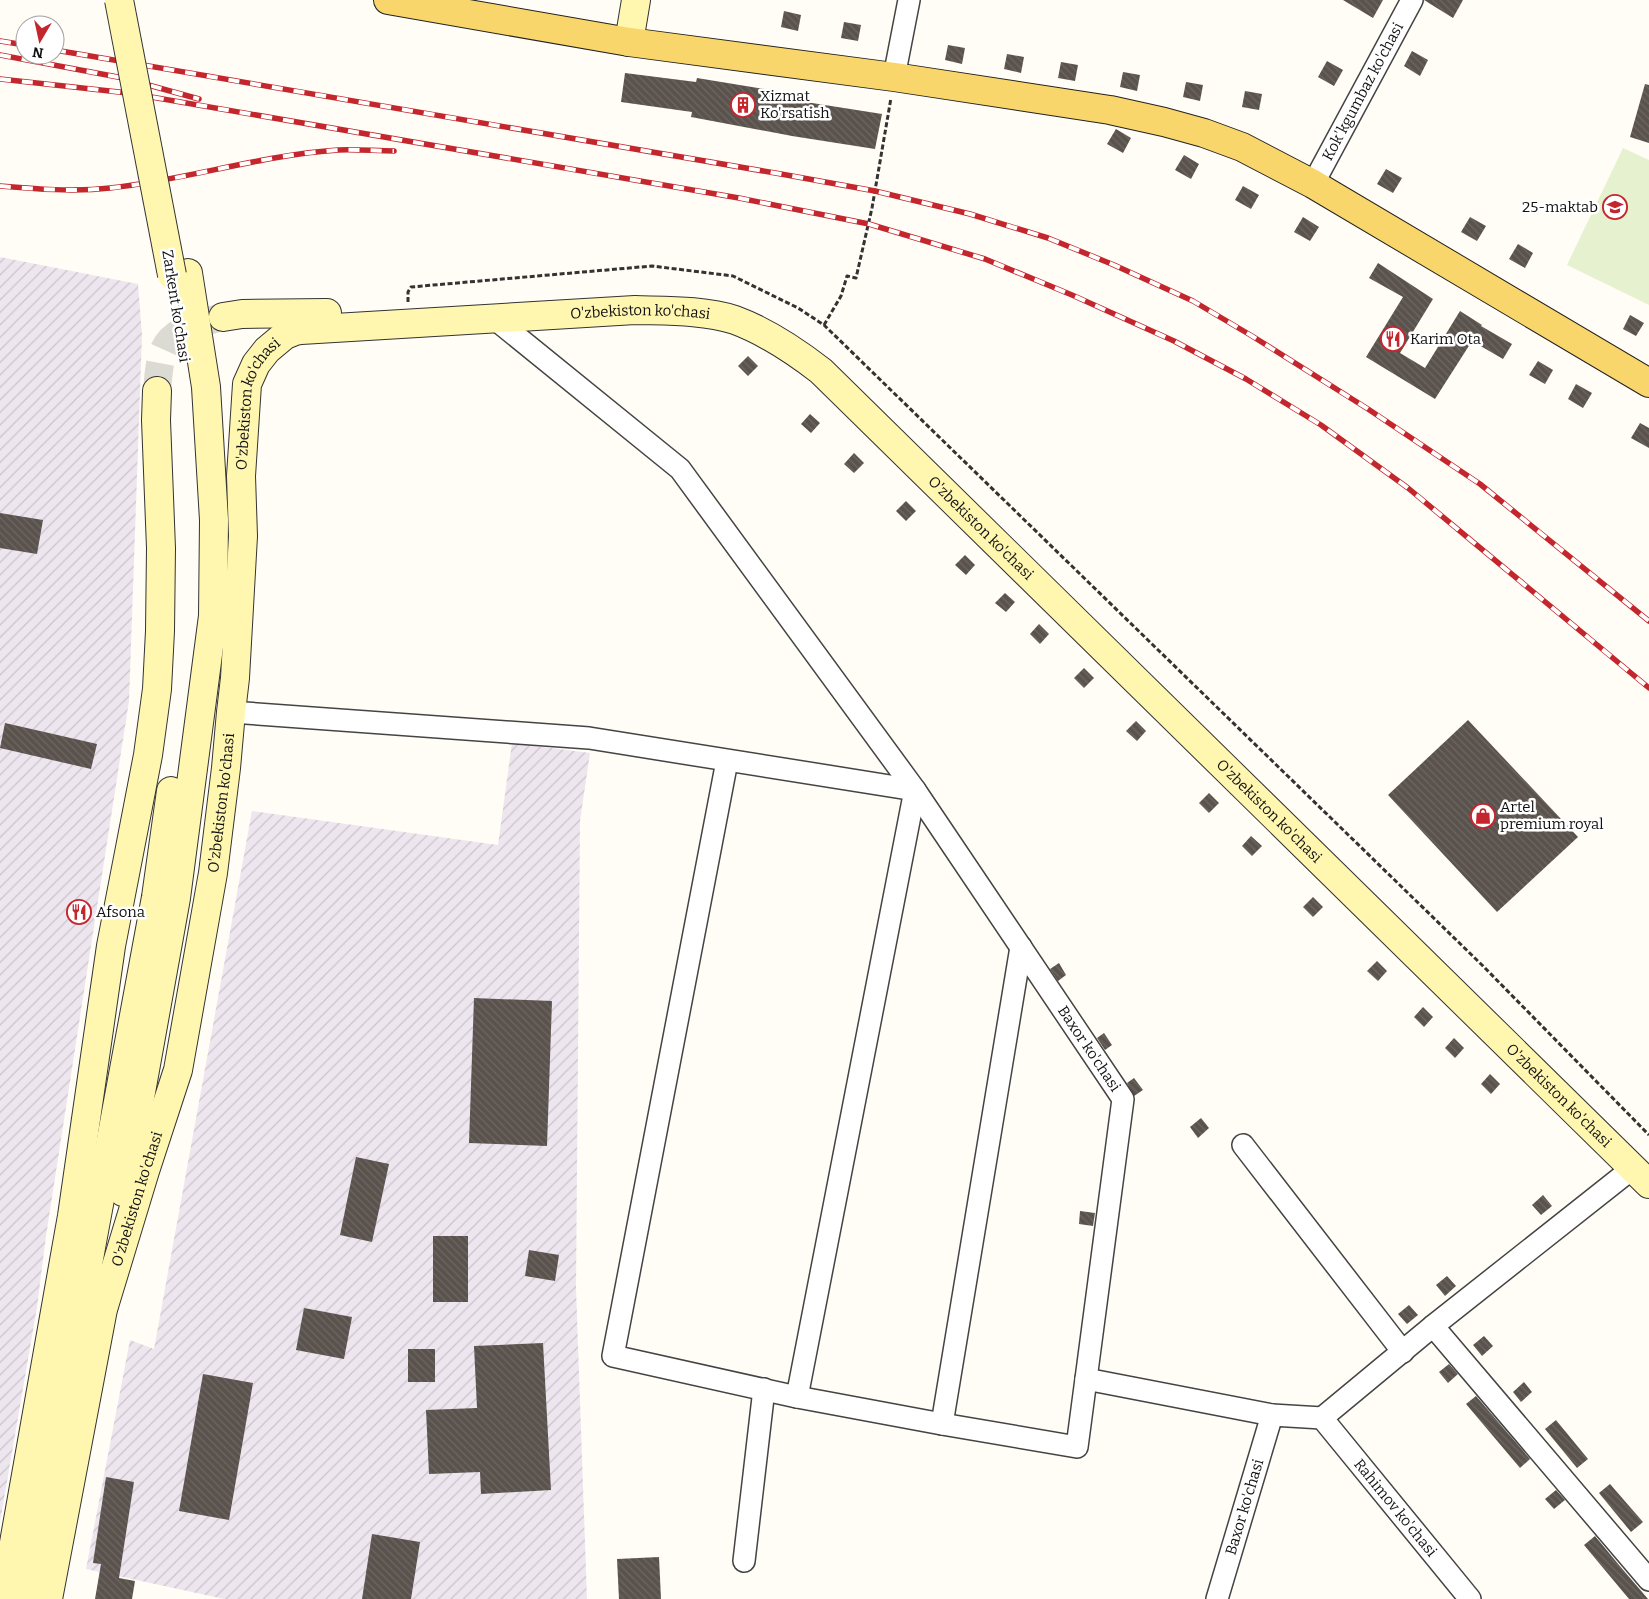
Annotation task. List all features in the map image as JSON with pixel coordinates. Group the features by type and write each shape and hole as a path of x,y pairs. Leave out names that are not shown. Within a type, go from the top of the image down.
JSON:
{"main road":[{"name":"Zarkent ko'chasi","path":"119,0 206,387 214,520 204,617"},
{"name":"Zarkent ko'chasi","path":"136,0 180,274"},
{"path":"388,0 629,42 894,77 1110,110 1204,132 1242,147 1313,184 1649,383"},
{"path":"629,42 636,0"},
{"name":"O'zbekiston ko'chasi","path":"223,317 278,312 408,312 631,294 711,300 764,317 803,338 832,357 1640,1162 1649,1184"},
{"name":"O'zbekiston ko'chasi","path":"104,1306 178,1070 212,873 226,768 235,678 247,384 256,364 271,346 285,335 294,331 635,310 685,312 734,320 781,342 821,371 1640,1162"},
{"path":"4,1599 72,1216 111,946 146,764 157,689 161,548 156,391"},
{"name":"O'zbekiston ko'chasi","path":"29,1599 92,1242 156,897 204,617"},
{"name":"O'zbekiston ko'chasi","path":"48,1599 104,1306 176,898 204,617"},
{"path":"72,1216 92,1242"}],"street":[{"path":"894,77 909,0"},
{"name":"Kok'kgumbaz ko'chasi","path":"1313,184 1412,0"},
{"name":"Baxor ko'chasi","path":"495,319 680,469 915,790 1123,1099 1077,1447 942,1424"},
{"path":"231,712 589,738 915,790 797,1396"},
{"path":"727,761 613,1356 797,1396 942,1424 1021,947"},
{"path":"1243,1144 1403,1352"},
{"path":"1086,1379 1272,1415 1322,1418 1433,1326 1640,1162"},
{"path":"1433,1326 1649,1580"},
{"path":"744,1561 764,1389"},
{"name":"Baxor ko'chasi","path":"1217,1599 1272,1415"},
{"name":"Rahimov ko'chasi","path":"1322,1418 1470,1599"}],"path":[{"path":"824,325 842,296 847,276 856,278 872,208 894,77"}],"shaded area":[{"path":"0,257 138,284 142,335 129,701 46,1236 37,1307 0,1522"},
{"path":"512,743 590,753 580,821 576,1288 587,1599 224,1599 86,1569 130,1340 154,1349 252,811 498,845"}],"green space":[{"path":"1623,148 1649,160 1649,305 1567,265"}],"building":[{"path":"1343,0 1383,0 1373,18"},
{"path":"1424,0 1463,0 1453,18"},
{"path":"784,11 801,15 798,31 781,27"},
{"path":"844,22 861,25 858,41 841,38"},
{"path":"948,45 965,48 962,64 945,60"},
{"path":"1412,51 1428,60 1420,76 1404,66"},
{"path":"1007,54 1024,57 1021,73 1004,69"},
{"path":"1327,61 1343,70 1334,86 1318,77"},
{"path":"1061,62 1078,65 1075,81 1058,78"},
{"path":"1123,72 1140,75 1137,91 1120,87"},
{"path":"625,73 696,82 697,78 795,94 793,100 882,114 875,149 691,117 692,112 621,102"},
{"path":"1186,82 1203,85 1200,101 1183,97"},
{"path":"1645,84 1649,85 1649,143 1630,137"},
{"path":"1245,91 1262,94 1259,110 1242,107"},
{"path":"1116,129 1131,138 1123,153 1107,144"},
{"path":"1184,155 1199,164 1191,179 1175,170"},
{"path":"1386,169 1402,178 1393,193 1377,184"},
{"path":"1243,186 1259,195 1251,209 1235,200"},
{"path":"1303,217 1319,227 1310,241 1294,232"},
{"path":"1470,217 1486,226 1477,241 1461,232"},
{"path":"1518,244 1533,253 1525,268 1509,259"},
{"name":"Karim Ota","path":"1378,263 1433,299 1400,353 1425,368 1460,311 1512,344 1503,359 1472,341 1435,399 1366,357 1403,297 1369,278"},
{"path":"1630,315 1644,323 1636,336 1623,329"},
{"path":"748,356 758,366 748,376 738,366"},
{"path":"1538,361 1553,370 1545,384 1529,375"},
{"path":"1576,384 1592,393 1583,408 1568,399"},
{"path":"810,414 820,423 811,433 801,424"},
{"path":"1640,423 1649,428 1649,448 1631,438"},
{"path":"854,453 864,463 854,473 844,464"},
{"path":"906,501 916,511 906,521 896,511"},
{"path":"0,513 43,520 37,554 0,548"},
{"path":"965,555 975,565 966,575 955,565"},
{"path":"1005,593 1015,602 1006,612 995,603"},
{"path":"1039,624 1049,634 1040,644 1030,634"},
{"path":"1084,668 1094,678 1084,688 1074,678"},
{"name":"Artel premium royal","path":"1468,720 1578,837 1497,912 1388,795"},
{"path":"1136,721 1146,731 1137,741 1126,731"},
{"path":"5,723 97,744 91,769 0,748"},
{"path":"1209,793 1219,803 1209,813 1199,803"},
{"path":"1251,836 1262,846 1252,856 1242,846"},
{"path":"1313,897 1323,907 1313,917 1303,907"},
{"path":"1377,961 1387,971 1378,981 1367,971"},
{"path":"1059,963 1066,975 1058,981 1050,969"},
{"path":"474,998 552,1001 547,1146 469,1143"},
{"path":"1423,1007 1433,1017 1424,1027 1414,1017"},
{"path":"1104,1033 1112,1045 1105,1050 1097,1038"},
{"path":"1454,1038 1464,1048 1455,1058 1445,1048"},
{"path":"1490,1074 1500,1084 1491,1094 1481,1084"},
{"path":"1134,1078 1143,1090 1134,1096 1127,1083"},
{"path":"1201,1118 1209,1128 1198,1138 1190,1127"},
{"path":"356,1157 389,1164 372,1242 340,1235"},
{"path":"1543,1195 1552,1206 1541,1215 1532,1205"},
{"path":"1080,1211 1095,1213 1093,1226 1079,1224"},
{"path":"433,1236 468,1236 468,1302 433,1302"},
{"path":"529,1250 559,1255 555,1281 525,1276"},
{"path":"1447,1276 1456,1286 1445,1296 1436,1285"},
{"path":"1409,1305 1418,1315 1407,1324 1398,1314"},
{"path":"304,1308 352,1317 344,1359 296,1350"},
{"path":"1484,1336 1493,1346 1482,1356 1473,1345"},
{"path":"543,1343 551,1490 481,1494 480,1472 429,1474 426,1410 477,1408 474,1346"},
{"path":"408,1349 435,1349 435,1382 408,1382"},
{"path":"1449,1364 1458,1374 1448,1383 1439,1372"},
{"path":"203,1374 253,1383 229,1520 179,1511"},
{"path":"1524,1382 1532,1392 1521,1402 1513,1392"},
{"path":"1476,1396 1530,1459 1520,1468 1466,1404"},
{"path":"1556,1420 1588,1459 1577,1468 1545,1429"},
{"path":"106,1477 134,1482 119,1578 135,1581 132,1599 95,1599 101,1564 93,1563"},
{"path":"1610,1484 1643,1522 1631,1532 1599,1493"},
{"path":"1556,1490 1565,1500 1554,1509 1545,1499"},
{"path":"372,1534 420,1542 411,1599 362,1599"},
{"path":"1595,1536 1648,1599 1629,1599 1584,1545"},
{"path":"659,1557 661,1599 619,1599 617,1559"}],"tunnel":[{"path":"157,391 163,352 172,338 203,322 219,318"}],"railway":[{"path":"0,41 15,43"},
{"path":"65,52 875,191 970,214 1048,238 1114,265 1193,301 1368,409 1480,484 1649,621"},
{"path":"0,55 123,78 199,99"},
{"path":"0,79 128,93 739,198 869,224 985,259 1072,295 1174,341 1246,379 1321,425 1408,488 1649,688"},
{"path":"0,186 55,190 110,188 309,153 345,150 394,151"}],"place":[{"name":"Xizmat Ko'rsatish","path":"743,105"},
{"name":"25-maktab","path":"1615,207"},
{"name":"Karim Ota","path":"1393,339"},
{"name":"Artel premium royal","path":"1483,816"},
{"name":"Afsona","path":"79,912"}]}
